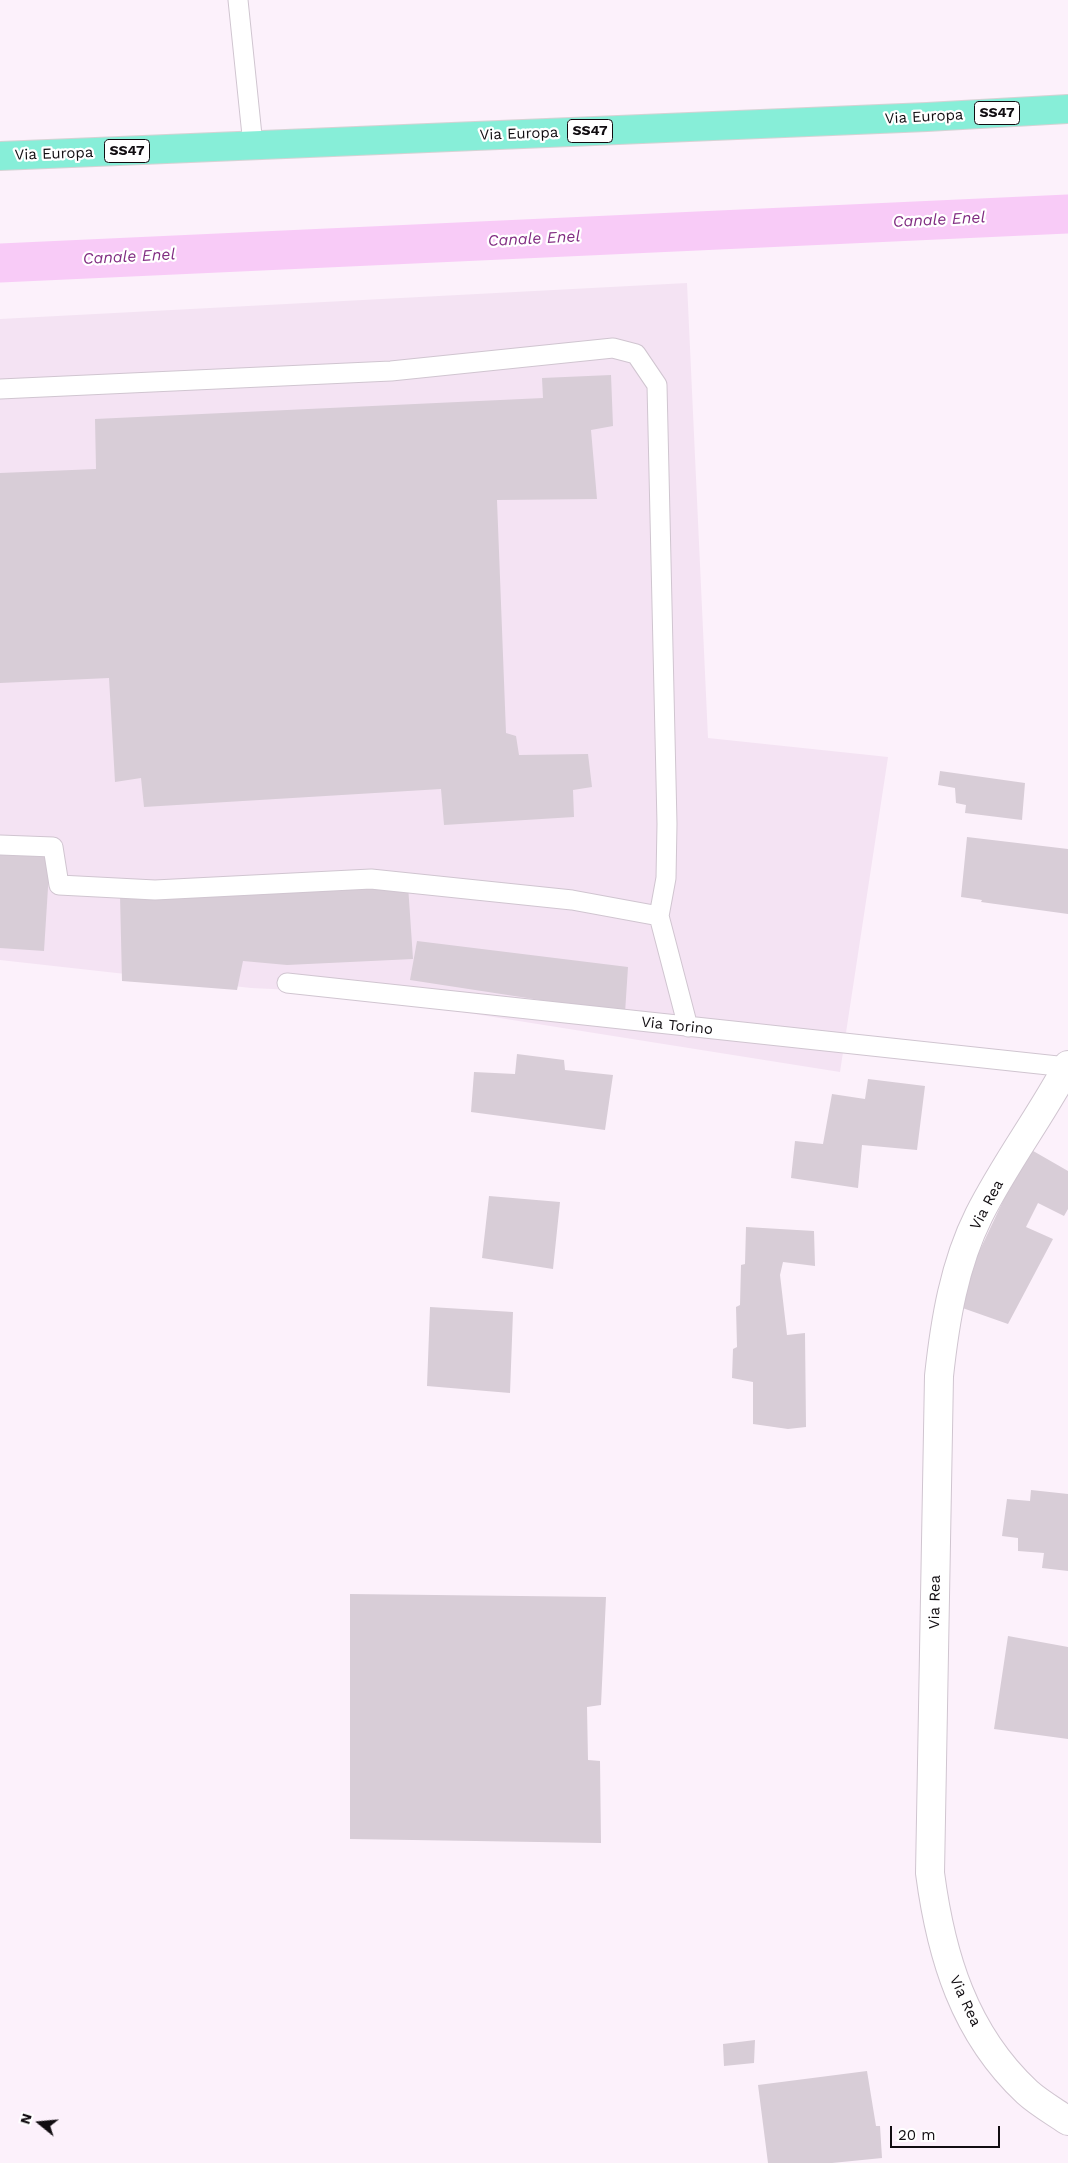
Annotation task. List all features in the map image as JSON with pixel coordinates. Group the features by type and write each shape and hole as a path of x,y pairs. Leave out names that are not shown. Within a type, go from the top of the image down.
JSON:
{"main road":[{"name":"Via Europa","path":"0,156 1068,110"}],"street":[{"name":"Via Rea","path":"1067,1066 979,1215 959,1266 945,1326 939,1376 930,1873 943,1951 964,2006 1004,2068 1029,2094 1068,2122"}],"lane":[{"path":"238,0 253,146"},
{"path":"0,389 391,371 612,348 636,354 657,385 667,824 666,878 659,916 688,1027"},
{"path":"0,845 53,847 60,884 155,890 372,879 572,900 659,916"},
{"name":"Via Torino","path":"287,983 1067,1066"}],"shaded area":[{"path":"687,283 708,738 888,757 840,1072 336,992 251,988 0,960 0,319"}],"building":[{"path":"611,375 613,426 591,430 597,499 497,500 506,733 516,736 519,755 588,754 592,787 573,790 574,817 444,825 441,789 144,807 141,778 115,782 109,678 0,683 0,473 96,469 95,419 543,398 542,378"},
{"path":"940,771 1025,783 1022,820 965,813 966,805 956,803 955,788 938,785"},
{"path":"967,837 1068,849 1068,914 981,902 982,900 961,897"},
{"path":"0,852 50,856 44,951 0,948"},
{"path":"408,885 413,959 287,965 243,961 237,990 122,981 120,895"},
{"path":"417,941 628,967 625,1013 410,980"},
{"path":"517,1054 564,1060 565,1070 613,1075 605,1130 471,1112 474,1072 515,1074"},
{"path":"868,1079 925,1086 917,1150 862,1145 858,1188 791,1178 795,1141 823,1144 832,1094 865,1099"},
{"path":"1028,1148 1068,1171 1068,1209 1064,1216 1038,1203 1026,1227 1053,1239 1008,1324 954,1305"},
{"path":"489,1196 560,1202 553,1269 482,1258"},
{"path":"746,1227 814,1231 815,1266 783,1262 780,1275 787,1335 805,1333 806,1427 788,1429 753,1424 753,1382 732,1378 733,1349 737,1347 736,1307 740,1305 741,1265 745,1264"},
{"path":"430,1307 513,1312 510,1393 427,1386"},
{"path":"1031,1490 1068,1494 1068,1571 1042,1568 1044,1553 1018,1551 1018,1538 1002,1536 1007,1499 1030,1501"},
{"path":"350,1594 606,1597 601,1705 587,1707 588,1760 600,1761 601,1843 350,1839"},
{"path":"1008,1636 1068,1647 1068,1739 994,1729"},
{"path":"755,2040 754,2063 724,2066 723,2044"},
{"path":"867,2071 876,2126 880,2126 882,2158 832,2163 768,2163 758,2085"}],"waterway":[{"name":"Canale Enel","path":"0,263 1068,214"}]}
